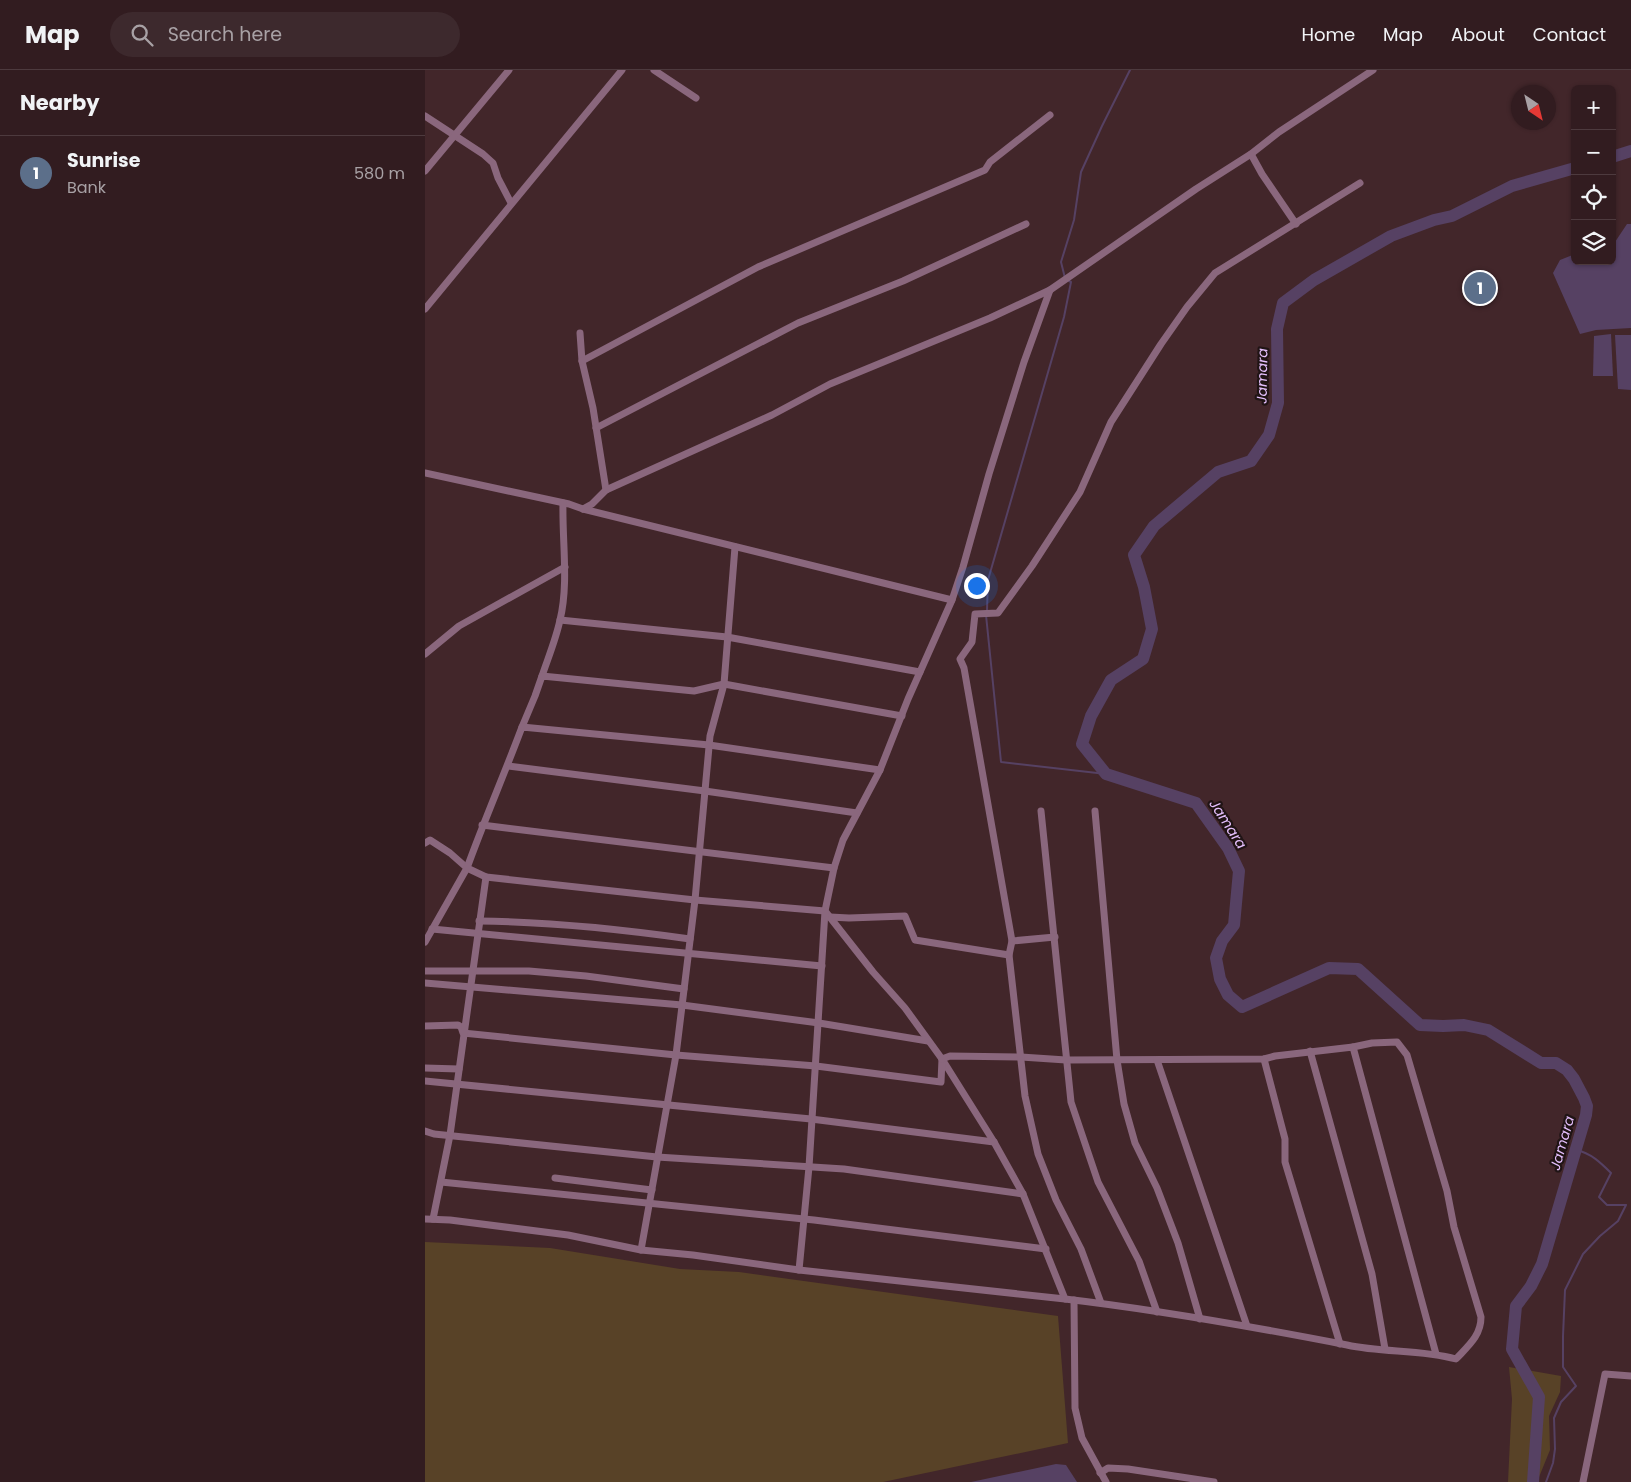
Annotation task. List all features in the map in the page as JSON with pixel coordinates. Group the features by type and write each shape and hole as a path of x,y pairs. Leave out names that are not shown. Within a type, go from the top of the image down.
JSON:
{"street":[{"path":"425,171 509,70"},
{"path":"425,309 489,234 511,203 622,70"},
{"path":"654,70 695,98"},
{"path":"583,509 592,504 606,490 772,414 830,384 990,318 1050,290 1179,200 1251,154 1279,132 1373,70"},
{"path":"582,361 758,267 985,170 990,162 1050,115"},
{"path":"425,116 455,134 493,163 498,178 511,203"},
{"path":"1251,154 1262,174 1297,224"},
{"path":"1101,1304 1081,1249 1037,1154 1025,1096 1009,955 1012,942 964,668 960,659 972,642 975,614 999,613 1080,492 1111,422 1187,307 1215,273 1297,224 1360,183"},
{"path":"596,428 798,323 903,281 1026,224"},
{"path":"799,1270 809,1167 822,966 834,868 843,840 881,770 920,672 953,600 1015,390 1050,290"},
{"path":"580,333 582,361 593,408 606,490"},
{"path":"425,473 563,503 953,600"},
{"path":"425,942 467,868 482,825 535,696 560,620 565,567 563,503"},
{"path":"641,1250 676,1055 695,900 709,745 724,684 735,547"},
{"path":"425,654 459,626 565,567"},
{"path":"560,620 727,637 920,672"},
{"path":"542,676 694,691 724,684 902,716"},
{"path":"522,727 709,745 881,770"},
{"path":"507,766 705,791 857,813"},
{"path":"1095,811 1117,1060 1124,1104 1135,1142 1157,1188 1178,1243 1201,1319"},
{"path":"1041,812 1062,1000 1071,1102 1098,1182 1139,1261 1157,1312"},
{"path":"482,825 834,868"},
{"path":"425,844 430,840 438,844 467,868 487,877 828,914 849,918 905,916 915,940 1009,955"},
{"path":"433,1219 450,1135 477,935 487,877"},
{"path":"828,914 873,972 905,1008 942,1059 994,1142 1023,1194 1065,1299"},
{"path":"479,922 530,922 596,927 690,939"},
{"path":"432,929 477,935 822,966"},
{"path":"1012,942 1055,937"},
{"path":"425,971 529,971 684,989"},
{"path":"425,983 682,1005 819,1023 928,1041"},
{"path":"425,1026 458,1025 463,1033"},
{"path":"463,1033 676,1055 816,1066 941,1082 942,1059"},
{"path":"425,1219 568,1236 641,1250 693,1255 799,1270 1074,1300 1247,1326 1340,1344 1436,1354 1456,1359 1475,1338 1481,1327 1481,1317 1454,1227 1447,1191 1407,1055 1397,1042 1372,1043 1265,1059 1066,1060 950,1056 942,1059"},
{"path":"1353,1047 1436,1354"},
{"path":"1310,1052 1371,1274 1385,1349"},
{"path":"1265,1059 1285,1139 1285,1162 1340,1344"},
{"path":"1157,1060 1247,1326"},
{"path":"425,1068 459,1069"},
{"path":"425,1081 668,1106 811,1118 994,1142"},
{"path":"425,1131 434,1134 657,1157 844,1169 1023,1194"},
{"path":"555,1178 652,1190"},
{"path":"441,1182 804,1219 1046,1249"},
{"path":"1074,1300 1075,1408 1082,1438 1106,1482"},
{"path":"1583,1482 1605,1374 1631,1376"},
{"path":"1101,1472 1108,1468 1128,1469 1214,1482"}],"shaded area":[{"path":"1627,224 1631,224 1631,328 1596,330 1580,334 1553,273 1560,260 1571,256 1571,265 1616,265 1616,240"},
{"path":"1611,334 1613,376 1593,376 1594,336"},
{"path":"1615,335 1631,335 1631,390 1618,389"},
{"path":"425,1242 550,1248 680,1269 739,1272 1058,1316 1068,1443 883,1482 425,1482"},
{"path":"1509,1367 1561,1376 1560,1392 1549,1416 1550,1450 1537,1482 1508,1482 1512,1399"},
{"path":"1056,1464 1066,1465 1077,1482 971,1482"}],"waterway":[{"path":"1065,278 1061,262 1074,220 1081,172 1130,70"},
{"name":"Jamara","path":"1616,156 1631,151"},
{"name":"Jamara","path":"1533,1482 1539,1397 1512,1349 1516,1306 1531,1286 1542,1264 1586,1115 1587,1106 1574,1079 1567,1070 1556,1063 1541,1063 1488,1030 1464,1025 1420,1025 1358,969 1329,968 1242,1007 1228,995 1220,979 1216,958 1222,941 1234,925 1239,871 1228,848 1196,803 1106,774 1082,744 1091,716 1111,680 1143,659 1152,629 1144,587 1134,555 1154,526 1218,472 1251,461 1269,435 1278,403 1277,329 1283,303 1314,280 1391,236 1434,220 1452,216 1512,186 1571,169"},
{"path":"987,610 988,580 1064,317 1071,282 1069,281"},
{"path":"986,615 1001,762 1106,774"},
{"path":"1546,1482 1553,1463 1555,1449 1554,1418 1561,1402 1576,1386 1563,1367 1565,1290 1583,1254 1618,1221 1626,1205 1607,1205 1599,1197 1611,1173 1591,1156 1576,1150"}],"place":[{"name":"Sunrise","path":"1480,288"}]}
